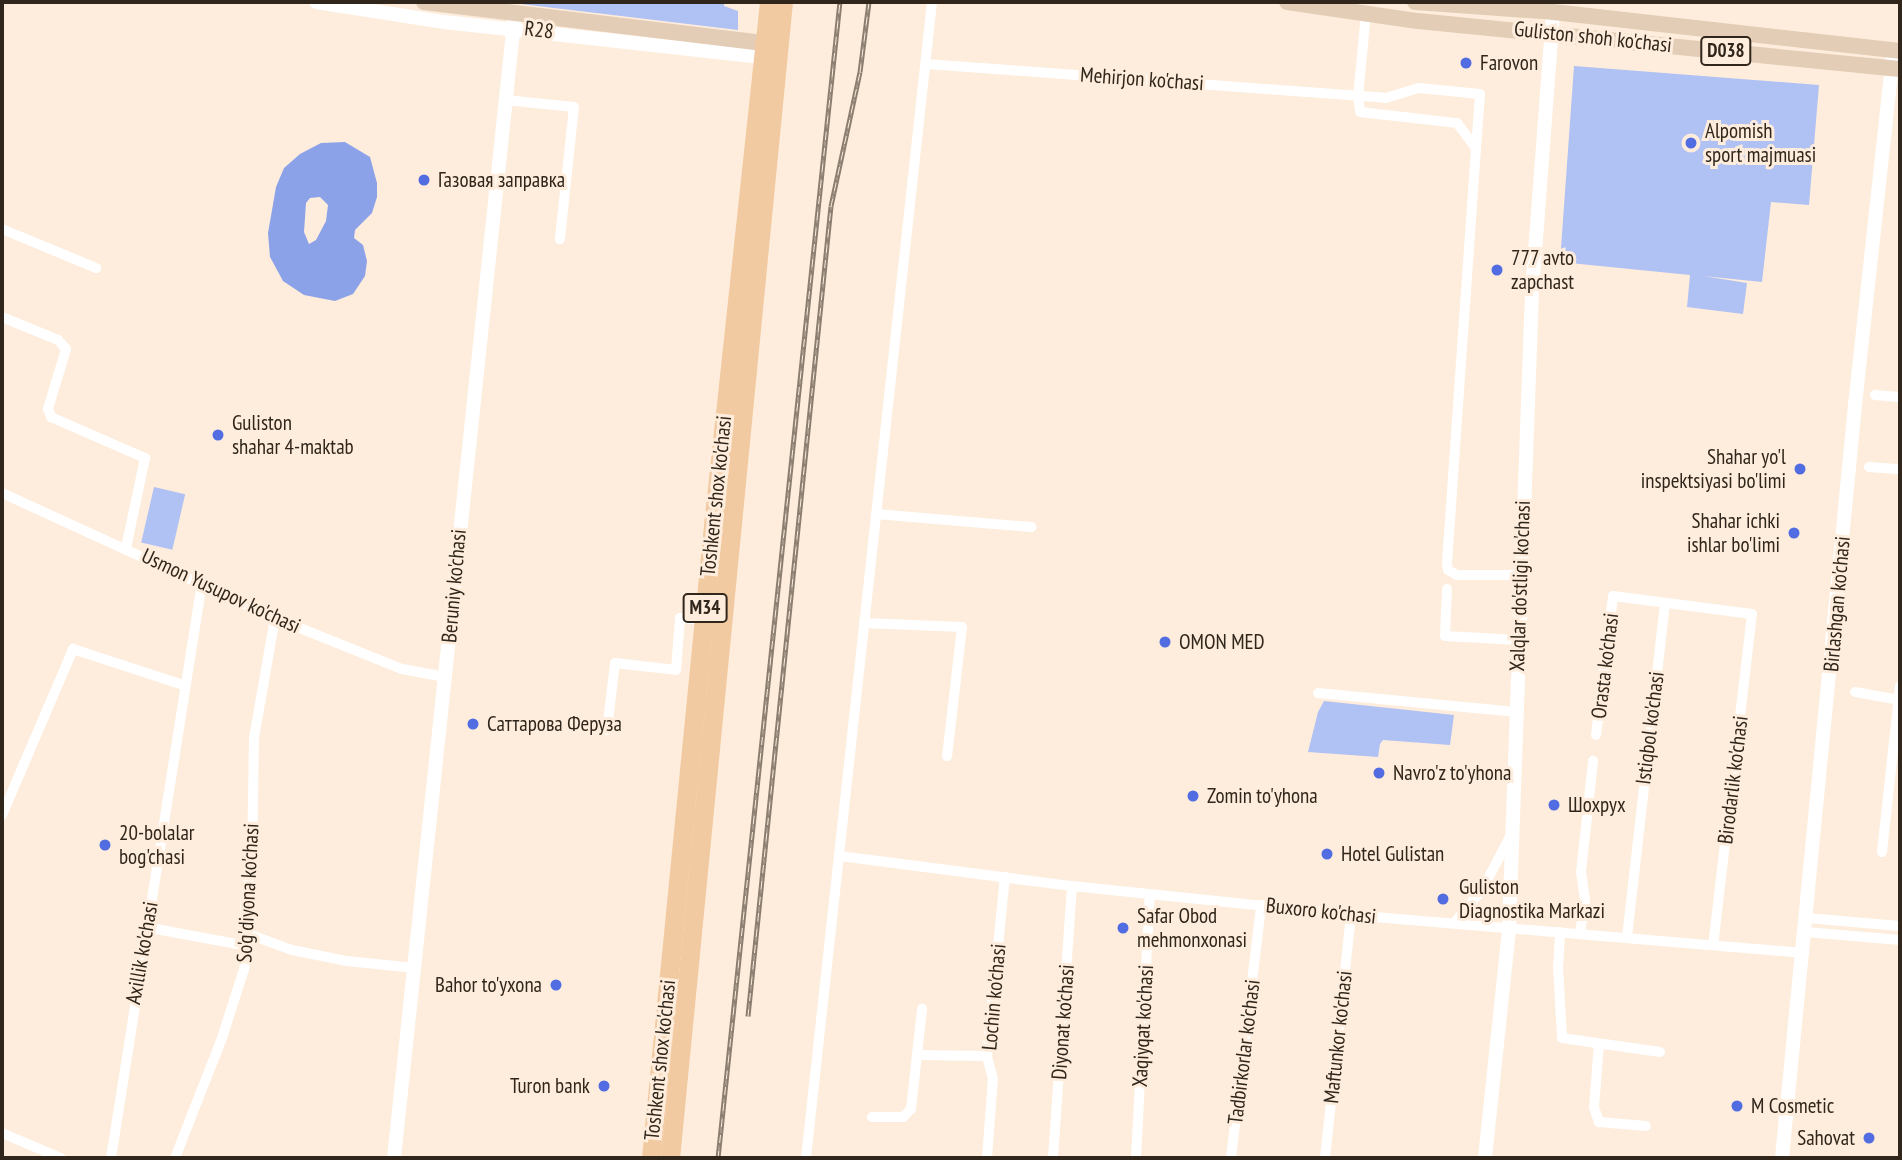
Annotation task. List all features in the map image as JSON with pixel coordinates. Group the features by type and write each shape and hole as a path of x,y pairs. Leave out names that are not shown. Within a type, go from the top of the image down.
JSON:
{"highway":[{"name":"Toshkent shox ko'chasi","path":"670,1158 769,2"},
{"name":"Toshkent shox ko'chasi","path":"651,1158 704,620 783,2"}],"main road":[{"path":"424,2 514,20 764,50"},
{"name":"Guliston shoh ko'chasi","path":"1287,2 1366,14 1896,68"},
{"name":"Guliston shoh ko'chasi","path":"1415,2 1553,12 1897,50"}],"street":[{"name":"R28","path":"316,2 444,22 514,20"},
{"path":"806,1158 932,2"},
{"name":"Xalqlar do'stligi ko'chasi","path":"1485,1158 1509,928 1515,825 1520,575 1532,292 1553,12"},
{"path":"1366,14 1358,95 1360,112 1457,123 1476,148 1447,563 1448,570 1457,575 1520,575"},
{"name":"Beruniy ko'chasi","path":"394,1158 471,407 514,20"},
{"name":"Birlashgan ko'chasi","path":"1782,1158 1804,953 1855,405 1897,50"},
{"name":"Mehirjon ko'chasi","path":"926,64 1386,98 1419,88 1480,94 1476,148"},
{"path":"506,100 574,107 560,239"},
{"path":"2,229 96,268"},
{"path":"2,317 58,340 66,349 48,413 145,458 126,548"},
{"path":"1875,394 1900,397"},
{"path":"1869,467 1900,469"},
{"name":"Usmon Yusupov ko'chasi","path":"2,493 275,618 402,669 445,677"},
{"path":"876,514 1031,527"},
{"name":"Axillik ko'chasi","path":"111,1158 145,927 168,809 183,685 202,583"},
{"path":"1447,589 1445,636 1518,640"},
{"name":"Orasta ko'chasi","path":"1596,735 1613,596 1665,603"},
{"name":"Birodarlik ko'chasi","path":"1665,603 1752,614 1713,945"},
{"name":"Istiqbol ko'chasi","path":"1626,937 1665,603"},
{"name":"So'g'diyona ko'chasi","path":"175,1158 222,1038 244,970 248,940 245,906 252,855 254,738 275,618"},
{"path":"574,726 607,730 615,663 676,670 680,618 704,620"},
{"path":"864,624 962,627 947,757"},
{"path":"2,815 73,649 183,685"},
{"path":"1882,852 1900,686"},
{"path":"1855,692 1900,700"},
{"path":"1318,693 1516,712"},
{"path":"1580,933 1585,900 1581,872 1593,761"},
{"path":"1454,923 1482,890 1501,858 1515,825"},
{"name":"Buxoro ko'chasi","path":"840,856 1072,886 1351,915 1804,953"},
{"name":"Lochin ko'chasi","path":"987,1158 993,1079 987,1056 1005,877"},
{"name":"Diyonat ko'chasi","path":"1053,1158 1072,886"},
{"name":"Xaqiyqat ko'chasi","path":"1136,1158 1150,894"},
{"name":"Tadbirkorlar ko'chasi","path":"1231,1158 1261,905"},
{"name":"Maftunkor ko'chasi","path":"1325,1158 1351,915"},
{"path":"1806,925 1900,926"},
{"path":"1806,925 1900,940"},
{"path":"145,927 248,940 306,953 415,968"},
{"path":"1560,932 1558,966 1562,1038 1660,1052"},
{"path":"872,1117 903,1117 911,1109 922,1009"},
{"path":"1599,1044 1594,1107 1599,1122 1646,1126"},
{"path":"918,1055 987,1056"},
{"path":"2,1133 61,1158"}],"shaded area":[{"path":"504,2 724,2 724,6 738,11 738,30"},
{"name":"Alpomish sport majmuasi","path":"1574,66 1819,85 1809,205 1771,202 1762,282 1703,276 1747,283 1743,314 1687,307 1690,275 1560,262"},
{"path":"345,142 370,157 377,183 377,197 372,213 355,230 354,238 363,245 367,261 365,276 353,294 335,301 304,295 283,281 270,257 268,233 276,187 284,168 300,154 321,143","holes":["320,197 328,205 326,221 316,240 309,244 304,232 306,203 310,198"]},
{"path":"154,487 185,494 172,550 141,543"},
{"path":"1324,701 1454,715 1450,745 1383,740 1378,757 1308,752 1318,712"}],"railway":[{"path":"718,1158 840,2"},
{"path":"748,1016 831,206 860,72 869,2"}],"place":[{"name":"Farovon","path":"1466,63"},
{"name":"Alpomish sport majmuasi","path":"1691,143"},
{"name":"Газовая заправка","path":"424,180"},
{"name":"777 avto zapchast","path":"1497,270"},
{"name":"Guliston shahar 4-maktab","path":"218,435"},
{"name":"Shahar yo'l inspektsiyasi bo'limi","path":"1800,469"},
{"name":"Shahar ichki ishlar bo'limi","path":"1794,533"},
{"name":"OMON MED","path":"1165,642"},
{"name":"Саттарова Феруза","path":"473,724"},
{"name":"Navro'z to'yhona","path":"1379,773"},
{"name":"Zomin to'yhona","path":"1193,796"},
{"name":"Шохрух","path":"1554,805"},
{"name":"20-bolalar bog'chasi","path":"105,845"},
{"name":"Hotel Gulistan","path":"1327,854"},
{"name":"Guliston Diagnostika Markazi","path":"1443,899"},
{"name":"Safar Obod mehmonxonasi","path":"1123,928"},
{"name":"Bahor to'yxona","path":"556,985"},
{"name":"Turon bank","path":"604,1086"},
{"name":"M Cosmetic","path":"1737,1106"},
{"name":"Sahovat","path":"1869,1138"}]}
